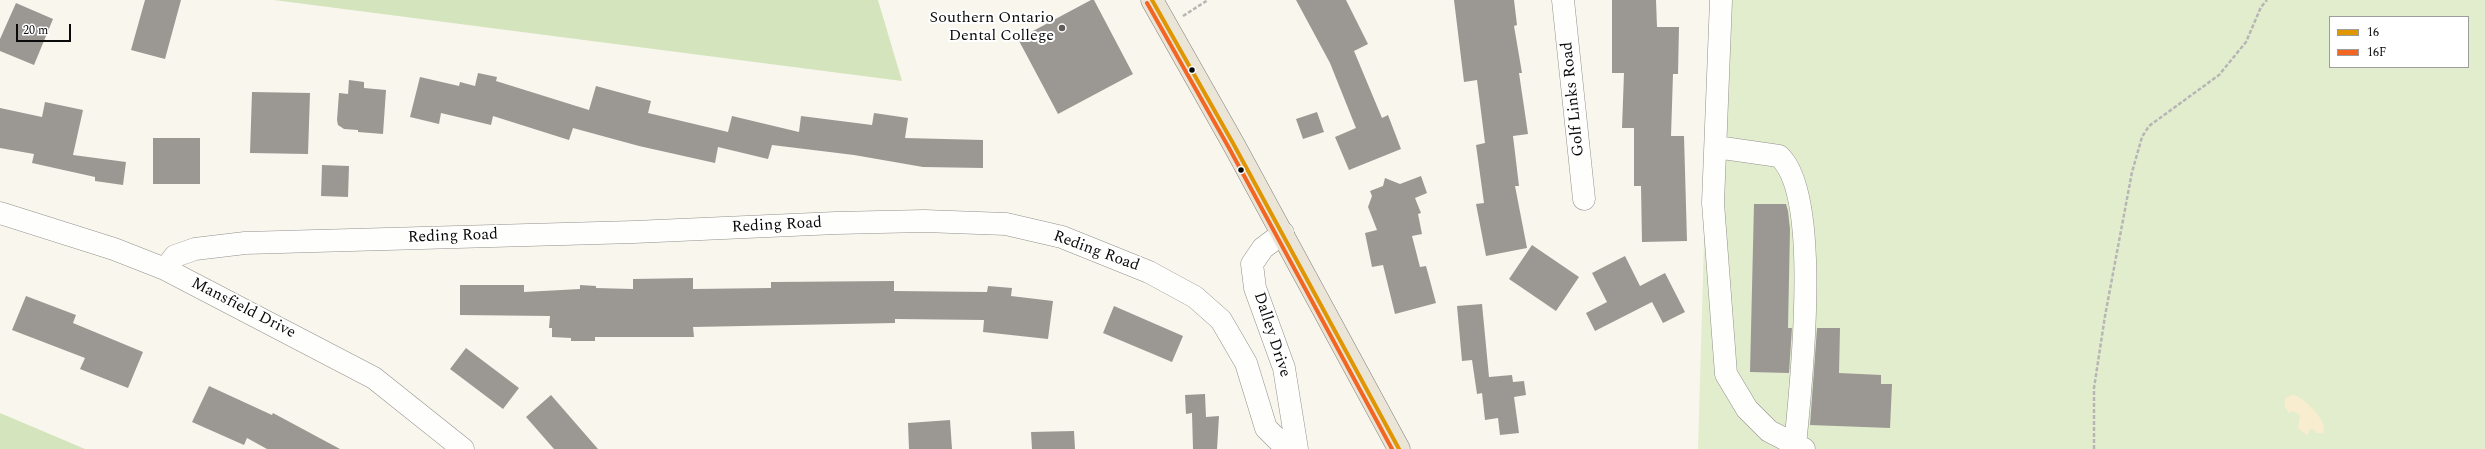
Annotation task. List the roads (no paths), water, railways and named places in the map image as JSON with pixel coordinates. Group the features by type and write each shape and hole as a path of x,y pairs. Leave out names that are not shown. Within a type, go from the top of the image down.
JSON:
{"main road":[{"path":"1152,0 1283,233 1399,449"}],"street":[{"name":"Golf Links Road","path":"1563,0 1584,199"},
{"path":"1716,147 1779,156 1787,163 1794,176 1800,208 1806,307 1800,447 1769,431 1747,409 1726,374 1713,203 1721,0"},
{"name":"Mansfield Drive","path":"0,213 114,249 165,269 374,378 463,449"},
{"name":"Reding Road","path":"165,269 176,256 195,249 245,243 634,232 843,223 924,221 1006,224 1062,237 1149,272 1194,298 1221,320 1246,363 1266,428 1278,440 1296,445"},
{"name":"Dalley Drive","path":"1283,233 1263,248 1252,264 1255,288 1284,368 1296,445"}],"place":[{"name":"Southern Ontario Dental College","path":"1062,28"}]}
